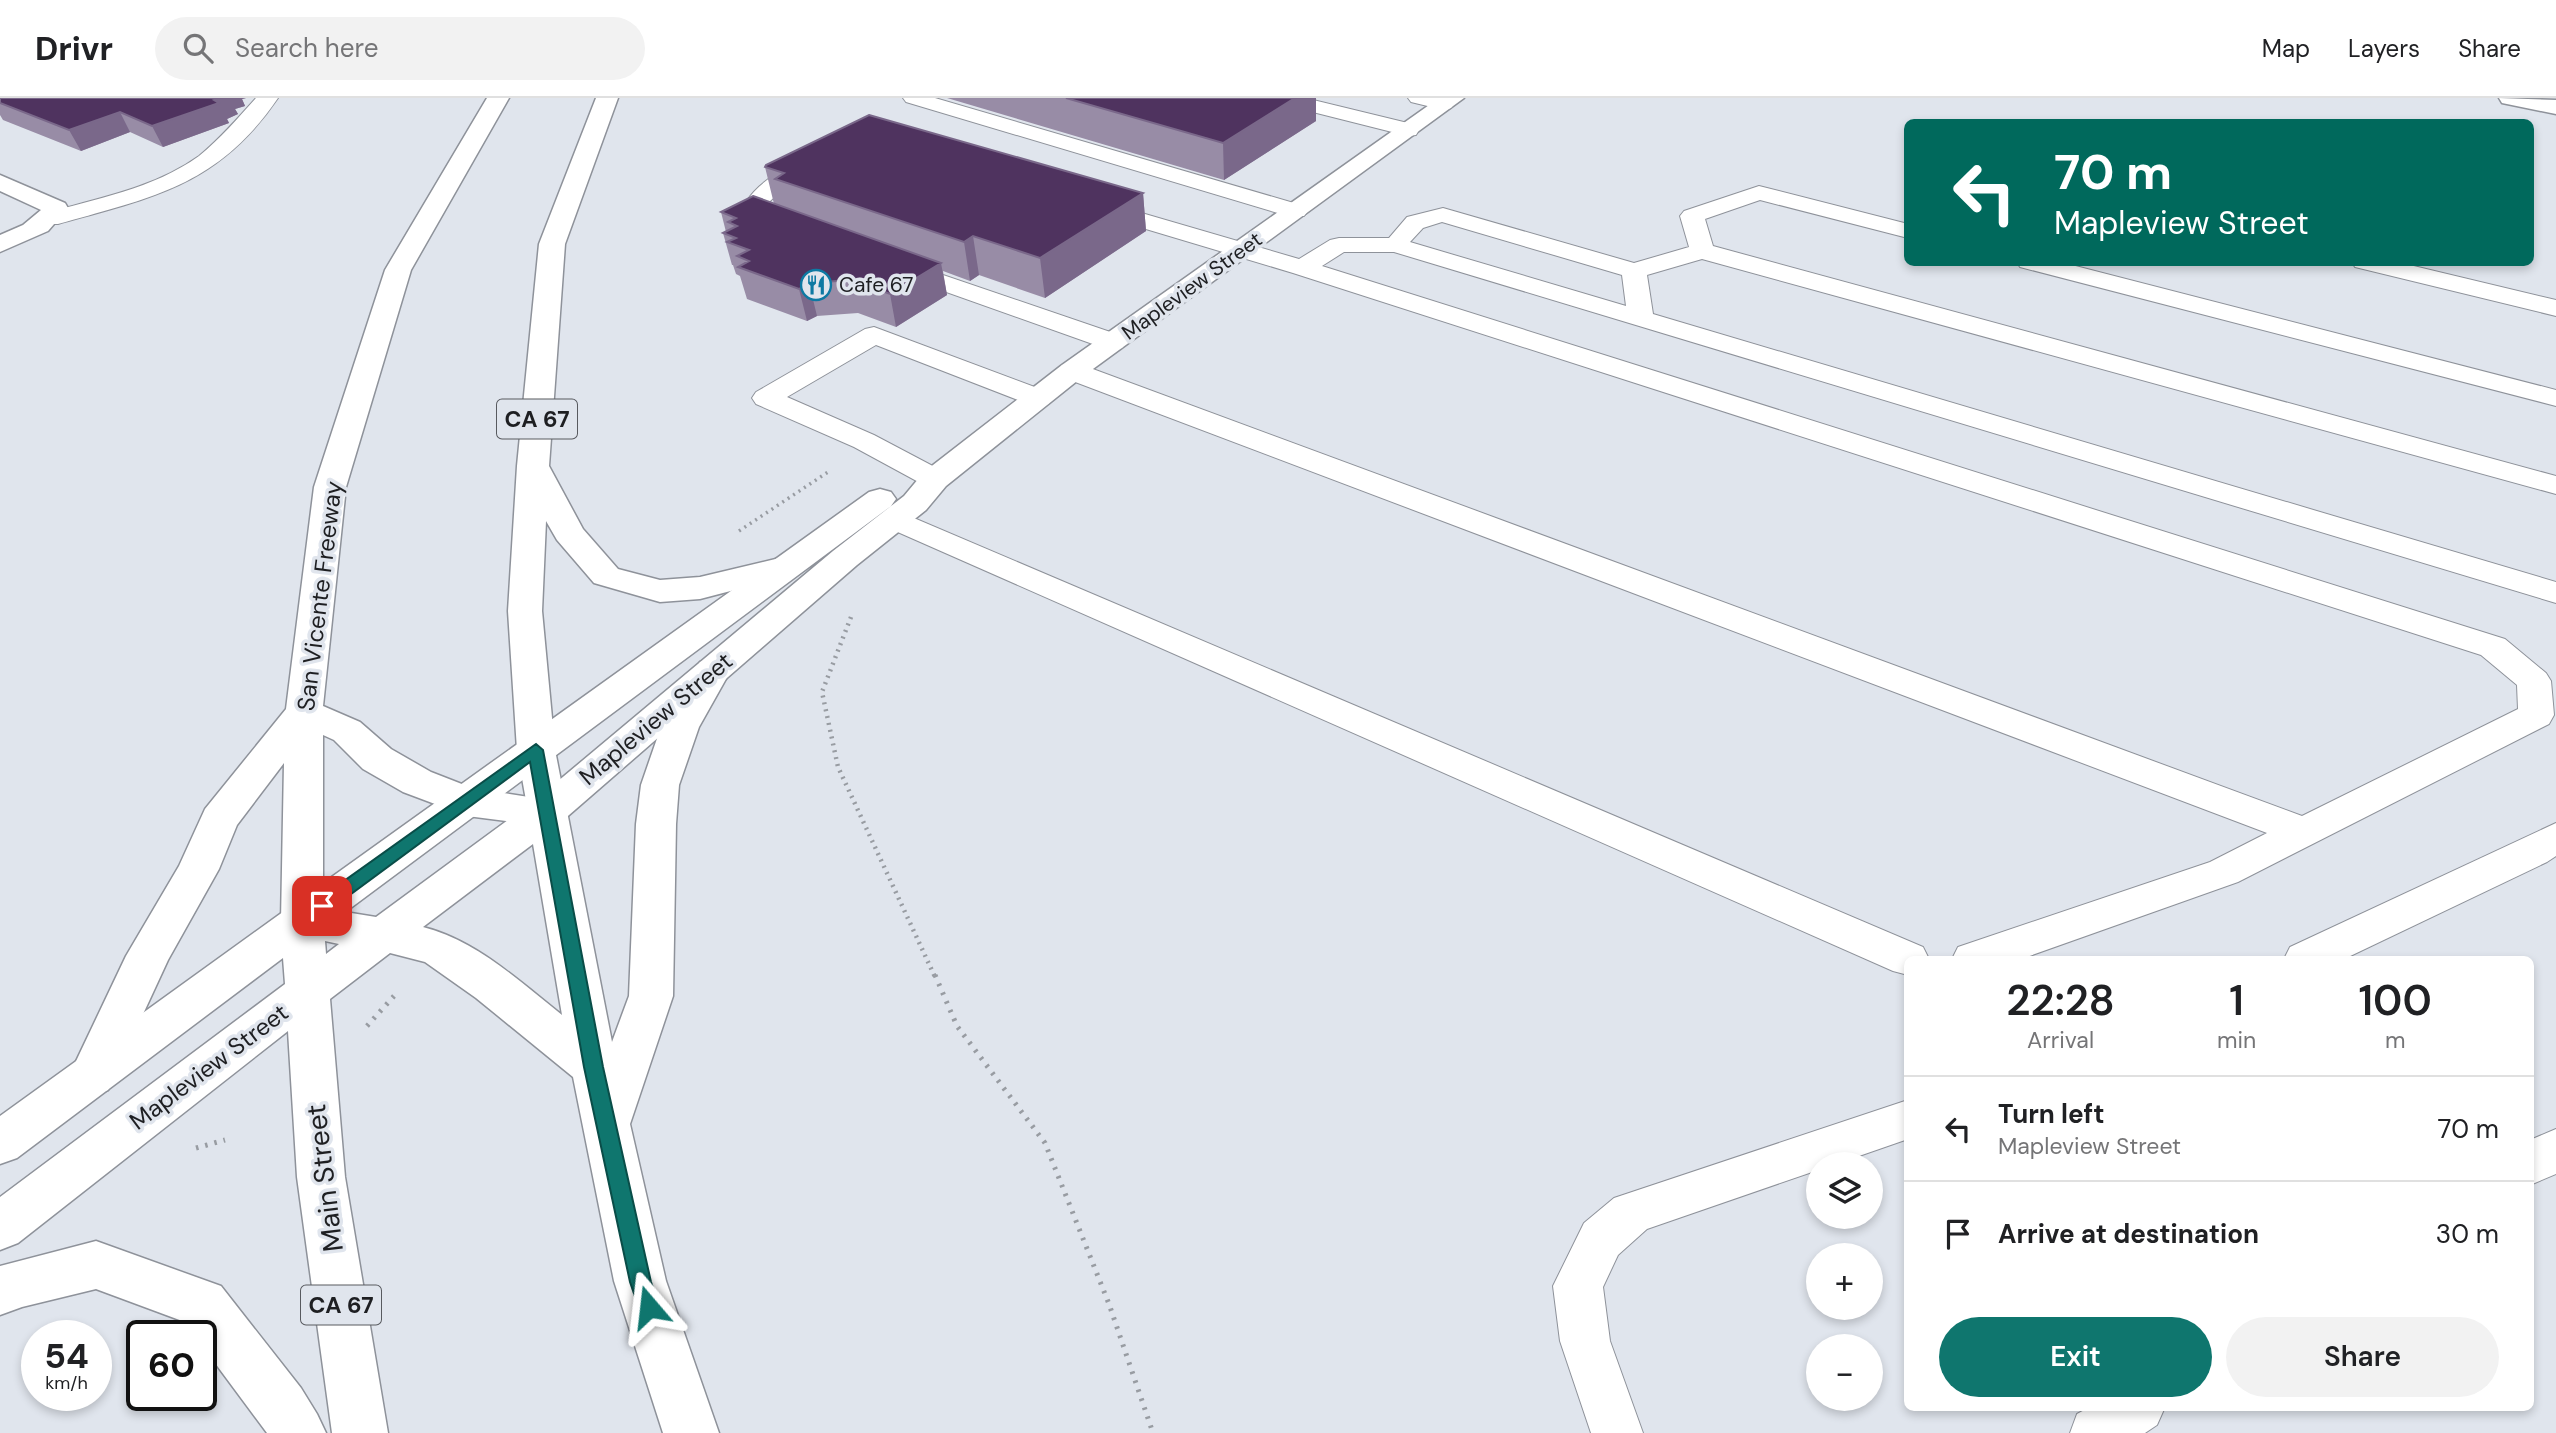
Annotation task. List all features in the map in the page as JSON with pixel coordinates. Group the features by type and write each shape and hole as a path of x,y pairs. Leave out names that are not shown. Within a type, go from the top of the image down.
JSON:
{"main road":[{"name":"San Vicente Freeway","path":"302,921 304,712 330,487 398,270 498,98"},
{"name":"CA 67","path":"607,98 552,244 524,611 536,750 594,1067 640,1282 691,1433"},
{"path":"2510,98 2556,107"},
{"name":"Mapleview Street","path":"0,1227 196,1075 547,811 915,503 935,479 1072,371 1448,101"},
{"path":"0,182 56,208 50,219 19,237 0,244"},
{"path":"533,466 569,533 606,576 660,591 700,587 788,566"},
{"name":"Mapleview Street","path":"10,1132 92,1076 883,497 935,479"},
{"path":"607,1123 652,996 656,824 660,785 680,727 713,670"},
{"path":"92,1076 148,956 198,869 219,819 304,712 347,731 377,760 417,782 467,802 547,811"},
{"path":"302,921 385,935 438,948 492,985 594,1067"},
{"name":"Main Street","path":"302,921 321,1177 360,1433"},
{"path":"0,1290 96,1265 203,1304 282,1407 298,1433"}],"lane":[{"path":"50,219 156,187 188,172 207,161 268,98"},
{"path":"913,98 1296,211"},
{"path":"1280,98 1408,130"},
{"path":"1418,98 1448,101"},
{"path":"814,237 763,217 758,208 758,199 764,190 832,156"},
{"path":"1702,251 1692,216 1759,193 1904,230"},
{"path":"1073,200 1302,268 2493,647 2534,681 2536,715 2224,872 1982,956"},
{"path":"1396,245 1410,224 1423,217 1443,215 1633,271 1702,251 2556,485"},
{"path":"1302,268 1339,245 1396,245 2556,593"},
{"path":"879,260 1113,342"},
{"path":"2044,266 2556,398"},
{"path":"2381,266 2556,308"},
{"path":"1633,271 1641,318"},
{"path":"935,479 870,444 766,398 874,335 1038,398"},
{"path":"1072,371 2304,832"},
{"path":"895,519 1904,958"},
{"path":"2311,956 2533,852 2556,837"},
{"path":"1616,1433 1585,1341 1578,1286 1601,1239 1631,1213 1904,1120"},
{"path":"2534,1163 2556,1149"},
{"path":"2096,1433 2132,1411"}],"path":[{"path":"729,537 870,444"},
{"path":"855,608 822,692 838,767 893,881 957,1026 1045,1143 1109,1304 1153,1433"},
{"path":"365,1029 398,991"}],"building":[{"path":"0,98 220,98 214,100 219,103 152,126 120,112 69,130 0,103"},
{"path":"1066,98 1295,98 1223,143"},
{"path":"869,115 1143,193 1040,258 973,236 964,242 775,179 784,173 765,167"},
{"path":"753,196 941,263 890,294 852,280 809,283 799,289 738,267 749,261 737,256 749,250 727,242 736,238 723,233 737,226 728,222 736,218 721,212"}],"place":[{"name":"Cafe 67","path":"816,285"}],"route":[{"path":"322,906 536,750 594,1067 640,1282 649,1307"}]}
